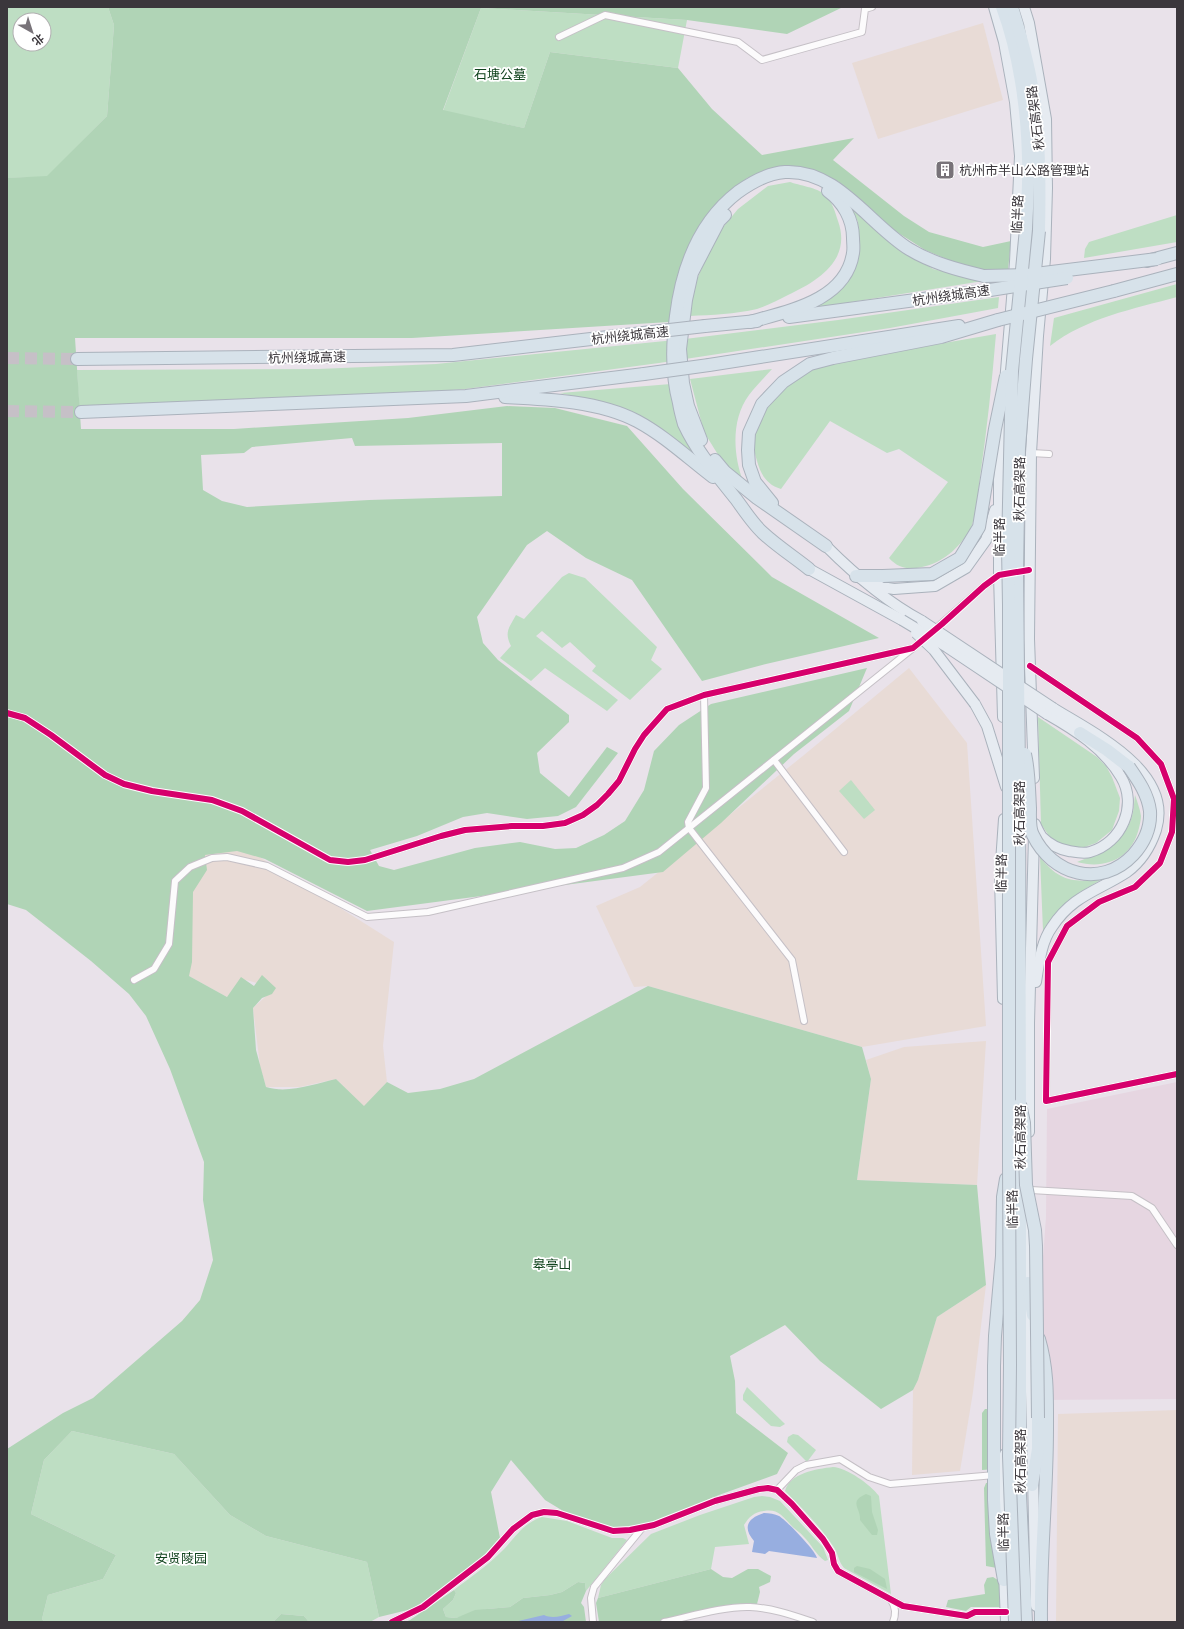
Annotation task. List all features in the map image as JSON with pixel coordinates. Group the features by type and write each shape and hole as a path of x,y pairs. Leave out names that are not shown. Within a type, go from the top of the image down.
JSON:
{"highway":[{"name":"秋石高架路","path":"1002,7 1016,59 1026,125 1028,158 1026,229 1012,371 1008,548 1009,1456 1010,1582 1016,1622"},
{"name":"秋石高架路","path":"1012,7 1026,56 1035,104 1039,157 1039,231 1019,448 1020,1495 1026,1622"},
{"path":"809,569 762,532 705,459 684,423 674,385 672,348 681,283 689,260 707,226 719,210 731,198 747,185 765,176 783,172 799,172 814,176 844,194 908,248 924,258 943,265 984,276 1027,275 1157,259"},
{"path":"750,322 797,309 815,302 830,292 845,275 853,254 853,232 848,215 837,197 823,187 812,182 792,178 777,180 756,189 738,201 719,221 692,273 686,300 680,349 683,383 688,406 698,434 707,449 725,472 757,498 826,546"},
{"name":"杭州绕城高速","path":"77,359 453,355 750,322 990,290 1110,271 1177,253"},
{"path":"789,519 771,502 755,482 749,465 749,433 762,404 784,382 810,364 941,338 998,320 1177,274"},
{"path":"466,396 709,365 998,320"},
{"path":"856,576 932,574 960,558 979,527 995,428 1015,334"},
{"path":"81,412 466,396 537,398 571,402 607,410 636,421 662,437 727,487"},
{"path":"1019,727 1026,757 1032,834 1046,856 1072,872 1095,874 1107,872 1118,867 1140,848 1150,823 1150,810 1140,782 1129,768 1107,750 1080,733"},
{"path":"1020,1104 1024,1122 1026,1185 1034,1223 1036,1246 1038,1449 1032,1485"},
{"path":"1008,1164 1003,1197 1002,1256 995,1336 994,1500 996,1534 1010,1582"},
{"path":"1028,1283 1034,1323 1046,1368 1047,1447 1040,1574 1041,1622"},
{"path":"1010,1582 1005,1516 1004,1391 1006,1350 1013,1318"}],"main road":[{"name":"临半路","path":"994,7 1004,42 1015,102 1020,156 1015,262 999,480 999,575 1006,787 1000,877 1011,1182 1013,1318 1013,1395 1002,1474 1010,1582 1006,1617"},
{"name":"临半路","path":"1024,7 1029,23 1046,119 1047,188 1045,259 1038,336 1031,453 1029,570 1030,666 1035,824 1029,1023 1031,1190 1028,1283 1036,1622"},
{"path":"856,576 882,587 894,589 912,588 935,586 966,568 986,540 994,515 999,480"},
{"path":"826,546 856,576 898,608 922,621 1080,733 1102,753 1121,776 1126,789 1128,805 1126,818 1120,830 1102,847 1089,853 1062,850 1052,845 1042,836 1035,824"},
{"path":"809,569 902,620 1050,711 1127,756 1141,770 1151,786 1159,811 1154,838 1148,850 1141,860 1116,879 1077,899 1064,911 1051,927 1045,940 1038,969 1029,1023"},
{"path":"902,620 934,650 975,704 987,726 1006,787"}],"street":[{"path":"559,37 605,15 738,42 762,60 862,32 865,9 872,7"},
{"path":"1031,453 1050,454"},
{"path":"134,980 154,969 169,944 175,880 190,867 212,858 227,858 267,866 367,918 428,912 623,868 659,852 913,648 984,586 999,575 1029,570"},
{"path":"7,713 25,718 52,735 105,775 124,784 152,791 212,800 242,811 330,860 348,862 365,860 465,830 512,826 543,826 565,823 583,815 597,805 619,781 635,749 644,735 667,709 704,695 913,648"},
{"path":"1030,666 1137,738 1161,764 1174,799 1172,832 1160,863 1135,887 1099,902 1067,926 1048,962 1046,1101 1177,1074"},
{"path":"704,695 706,788 688,822 689,828 792,960 804,1021"},
{"path":"774,760 844,852"},
{"path":"1031,1190 1132,1196 1152,1208 1177,1245"},
{"path":"777,1490 796,1470 806,1465 840,1459 869,1477 890,1484 1002,1474"},
{"path":"392,1622 423,1607 488,1557 513,1529 532,1515 544,1512 557,1513 613,1531 642,1528 715,1502 759,1489 768,1488 777,1490 792,1504 823,1539 832,1553 834,1564 838,1571 891,1600 903,1606 967,1616 975,1612 1006,1617"},
{"path":"594,1622 591,1598 594,1587 642,1528"},
{"path":"891,1600 896,1611 893,1622"},
{"path":"664,1622 749,1607 780,1611 813,1622"},
{"path":"964,1622 967,1616"}],"shaded area":[{"path":"983,23 1003,100 878,139 852,63"},
{"path":"909,668 967,743 986,1026 862,1047 648,986 634,987 596,906 640,887"},
{"path":"7,751 247,849 394,942 383,1046 387,1082 364,1107 336,1079 300,1087 266,1087 260,1066 253,1008 275,988 246,980 227,997 189,976"},
{"path":"986,1041 977,1185 857,1180 871,1079 866,1060 904,1047"},
{"path":"1177,1082 1177,1399 1036,1400 1036,1353 1046,1217 1047,1109"},
{"path":"986,1285 973,1392 960,1471 912,1475 913,1390 918,1380 937,1317"},
{"path":"1177,1410 1177,1622 1056,1622 1058,1414"}],"green space":[{"path":"7,7 108,7 114,25 107,116 47,177 7,178"},
{"name":"皋亭山","path":"108,7 841,7 787,34 687,20 481,8 443,110 524,128 550,52 678,68 712,109 762,155 854,138 833,160 904,216 929,232 983,247 1011,241 1008,270 984,270 963,266 925,250 889,227 839,182 815,170 794,166 771,169 747,178 719,202 698,231 684,258 669,322 412,338 75,338 81,429 234,429 408,418 507,406 555,408 627,426 683,489 772,577 879,638 766,664 702,681 632,580 586,558 547,531 527,545 477,617 483,643 498,660 569,715 569,722 537,753 540,773 569,797 607,747 618,753 576,807 558,816 527,819 487,813 463,817 417,836 370,850 379,866 394,870 475,848 520,842 555,849 576,848 604,835 625,821 644,790 654,751 679,725 711,704 867,668 849,711 794,754 721,823 663,872 367,911 265,859 237,851 205,855 207,870 193,892 192,962 189,976 227,997 241,977 254,986 262,975 276,988 272,994 262,998 253,1008 256,1050 266,1087 274,1089 292,1089 336,1079 364,1106 387,1082 408,1093 440,1089 474,1079 648,986 862,1047 871,1079 857,1180 977,1185 986,1285 937,1317 918,1380 913,1390 881,1409 820,1361 785,1325 730,1356 735,1381 736,1413 788,1453 777,1474 719,1495 648,1525 612,1528 583,1523 545,1500 511,1460 491,1492 500,1538 470,1571 412,1609 379,1617 367,1562 266,1536 230,1515 174,1454 72,1431 44,1460 31,1514 116,1555 103,1579 48,1595 42,1619 44,1622 7,1622 7,1449 63,1413 93,1398 182,1321 200,1300 213,1260 203,1200 204,1162 170,1069 146,1016 129,994 91,961 26,910 7,904 7,178 47,176 107,116 114,25","holes":["352,438 355,446 502,443 502,496 369,500 247,507 222,501 203,490 201,455 244,453 252,447"]},
{"name":"石塘公墓","path":"481,8 687,20 678,68 550,52 524,128 443,111"},
{"path":"790,182 813,188 821,192 829,199 833,206 841,235 840,247 836,258 830,267 821,276 810,283 761,308 715,315 690,316 693,289 707,256 723,227 738,209 768,186"},
{"path":"847,200 911,255 933,269 983,281 814,308 859,253 858,222"},
{"path":"1177,215 1177,242 1084,258 1085,249 1089,242"},
{"path":"1177,284 1177,297 1127,310 1094,321 1064,336 1050,346 1054,318"},
{"path":"999,297 998,308 890,328 659,363 465,389 343,398 79,407 77,370 318,369 436,364 685,339 838,320"},
{"path":"996,334 985,441 975,511 971,528 967,535 946,557 933,564 915,568 902,567 897,565 889,558 948,482 899,449 887,453 830,421 781,489 772,485 765,479 755,454 753,442 754,432 768,405 788,384 823,364"},
{"path":"772,369 749,395 739,415 736,449 737,460 743,481 725,466 704,432 690,379"},
{"path":"671,384 696,455 663,430 608,404 560,393"},
{"path":"569,573 585,578 657,647 651,660 662,669 630,700 592,671 596,666 570,642 562,648 542,631 536,636 618,700 607,711 545,668 531,681 500,658 511,646 508,637 508,630 516,615 524,619 562,577"},
{"path":"1038,717 1097,757 1106,766 1112,777 1120,798 1119,811 1112,830 1096,843 1082,848 1069,847 1057,842 1049,836 1041,824"},
{"path":"851,780 875,810 864,819 839,791"},
{"path":"1135,795 1141,813 1139,828 1136,838 1124,854 1108,863 1088,864 1077,862 1095,855 1118,840 1129,825 1134,809"},
{"path":"1040,857 1060,876 1083,881 1102,879 1062,906 1049,921 1043,931"},
{"path":"747,1387 785,1424 780,1427 771,1426 743,1400 743,1395"},
{"path":"985,1409 992,1409 996,1469 982,1470 982,1413"},
{"name":"安贤陵园","path":"72,1431 174,1454 230,1515 266,1536 367,1562 379,1617 370,1622 309,1622 304,1616 281,1614 273,1622 44,1622 42,1619 48,1595 103,1579 116,1555 31,1514 44,1460"},
{"path":"793,1434 798,1435 816,1450 807,1462 787,1442 788,1437"},
{"path":"833,1467 845,1470 858,1477 879,1496 891,1594 844,1568 835,1548 822,1531 785,1491 792,1480 804,1473"},
{"path":"992,1482 997,1568 986,1566 984,1488 986,1483"},
{"path":"866,1494 871,1496 872,1512 878,1530 877,1535 872,1535 860,1520 856,1503"},
{"path":"762,1496 780,1501 823,1547 828,1560 825,1561 822,1559 807,1540 779,1513 773,1511 757,1512 752,1515 744,1525 749,1544 715,1547 711,1569 598,1598 601,1585 605,1579 651,1534 700,1515 754,1497"},
{"path":"542,1517 567,1521 612,1538 623,1538 627,1540 586,1591 585,1583 578,1582 562,1592 523,1598 510,1607 487,1609 456,1618 446,1617 443,1609 453,1600 456,1593 454,1590 495,1558 523,1528"},
{"path":"857,1566 870,1569 885,1579 887,1589 854,1572 854,1568"},
{"path":"711,1569 723,1577 732,1578 748,1569 758,1569 771,1576 770,1582 759,1587 760,1592 757,1604 702,1611 656,1622 599,1622 596,1603 598,1598"},
{"path":"993,1577 1001,1582 1001,1607 971,1607 966,1611 946,1607 948,1600 985,1594 984,1585 987,1578"},
{"path":"578,1582 585,1583 586,1591 581,1603 584,1607 586,1622 405,1622 454,1590 456,1593 453,1600 443,1609 446,1617 456,1618 475,1610 510,1607 523,1598 562,1592"},
{"path":"281,1614 304,1616 309,1622 273,1622"}],"water":[{"path":"770,1513 783,1519 794,1529 817,1558 769,1551 765,1554 752,1552 754,1541 748,1531 748,1524 758,1515"},
{"path":"569,1614 572,1616 563,1621 514,1622 544,1615 553,1617"}],"tunnel":[{"path":"7,358 77,359"},
{"path":"7,411 81,412"}],"cycle path":[{"path":"7,713 25,718 51,735 105,775 124,784 152,791 212,800 242,811 330,860 348,862 365,860 465,830 512,826 543,826 565,823 583,815 597,805 608,794 619,781 635,749 644,735 667,709 704,695 913,648 984,586 999,575 1029,570"},
{"path":"1030,666 1137,738 1161,764 1174,799 1172,832 1160,863 1135,887 1099,902 1067,926 1048,962 1046,1101 1177,1074"},
{"path":"392,1622 423,1607 488,1557 513,1529 532,1515 544,1512 557,1513 613,1531 630,1530 654,1525 715,1501 768,1488 777,1490 792,1504 823,1539 832,1553 834,1564 838,1571 903,1606 967,1616 975,1612 1006,1612"}],"place":[{"name":"杭州市半山公路管理站","path":"945,170"}]}
